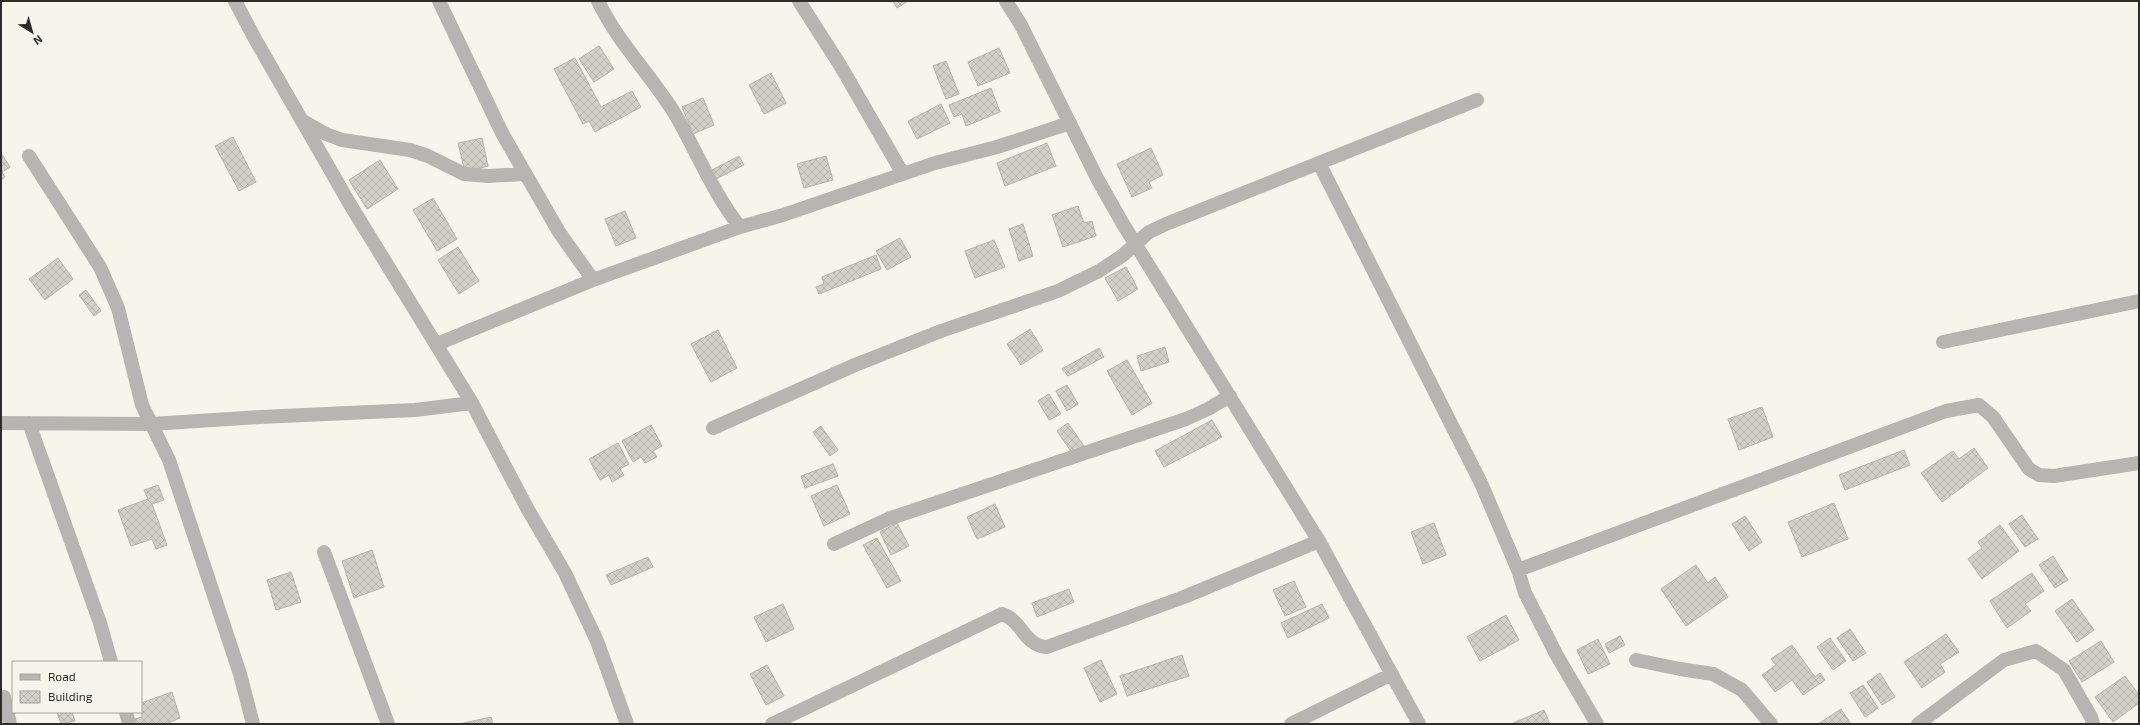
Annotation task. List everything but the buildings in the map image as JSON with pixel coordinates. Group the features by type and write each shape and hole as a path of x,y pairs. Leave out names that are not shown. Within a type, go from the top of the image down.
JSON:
{"street":[{"path":"235,1 351,206 472,402 527,508 565,573 597,641 627,724"},
{"path":"439,1 502,133 559,232 593,280"},
{"path":"598,1 625,46 674,114 726,209 740,227"},
{"path":"799,1 840,65 903,174"},
{"path":"1006,1 1038,56 1098,180 1135,244 1319,541 1419,724"},
{"path":"713,428 855,365 941,331 1058,291 1099,271 1122,256 1150,232 1166,224 1477,100"},
{"path":"302,121 326,134 342,140 410,150 428,156 464,174 488,176 525,174"},
{"path":"437,344 477,326 593,280 740,227 783,215 903,174 1070,123"},
{"path":"29,156 100,267 118,308 142,405 169,460 240,674 253,724"},
{"path":"1319,163 1481,484 1518,570 1525,593 1556,654 1596,724"},
{"path":"1942,342 2139,301"},
{"path":"834,544 888,519 1186,419 1208,409 1230,396"},
{"path":"1,423 151,424 260,417 415,410 472,402"},
{"path":"1518,570 1946,411 1979,405 1993,417 2029,469 2039,475 2054,476 2139,463"},
{"path":"29,423 100,623 111,661"},
{"path":"772,724 1002,614 1011,617 1031,642 1039,647 1047,647 1184,597 1319,541"},
{"path":"324,552 388,724"},
{"path":"1918,724 2004,660 2036,651 2064,670 2091,717 2093,724"},
{"path":"1636,660 1713,674 1742,690 1770,724"},
{"path":"1291,724 1392,674"},
{"path":"4,697 10,724"},
{"path":"126,713 129,724"}]}
